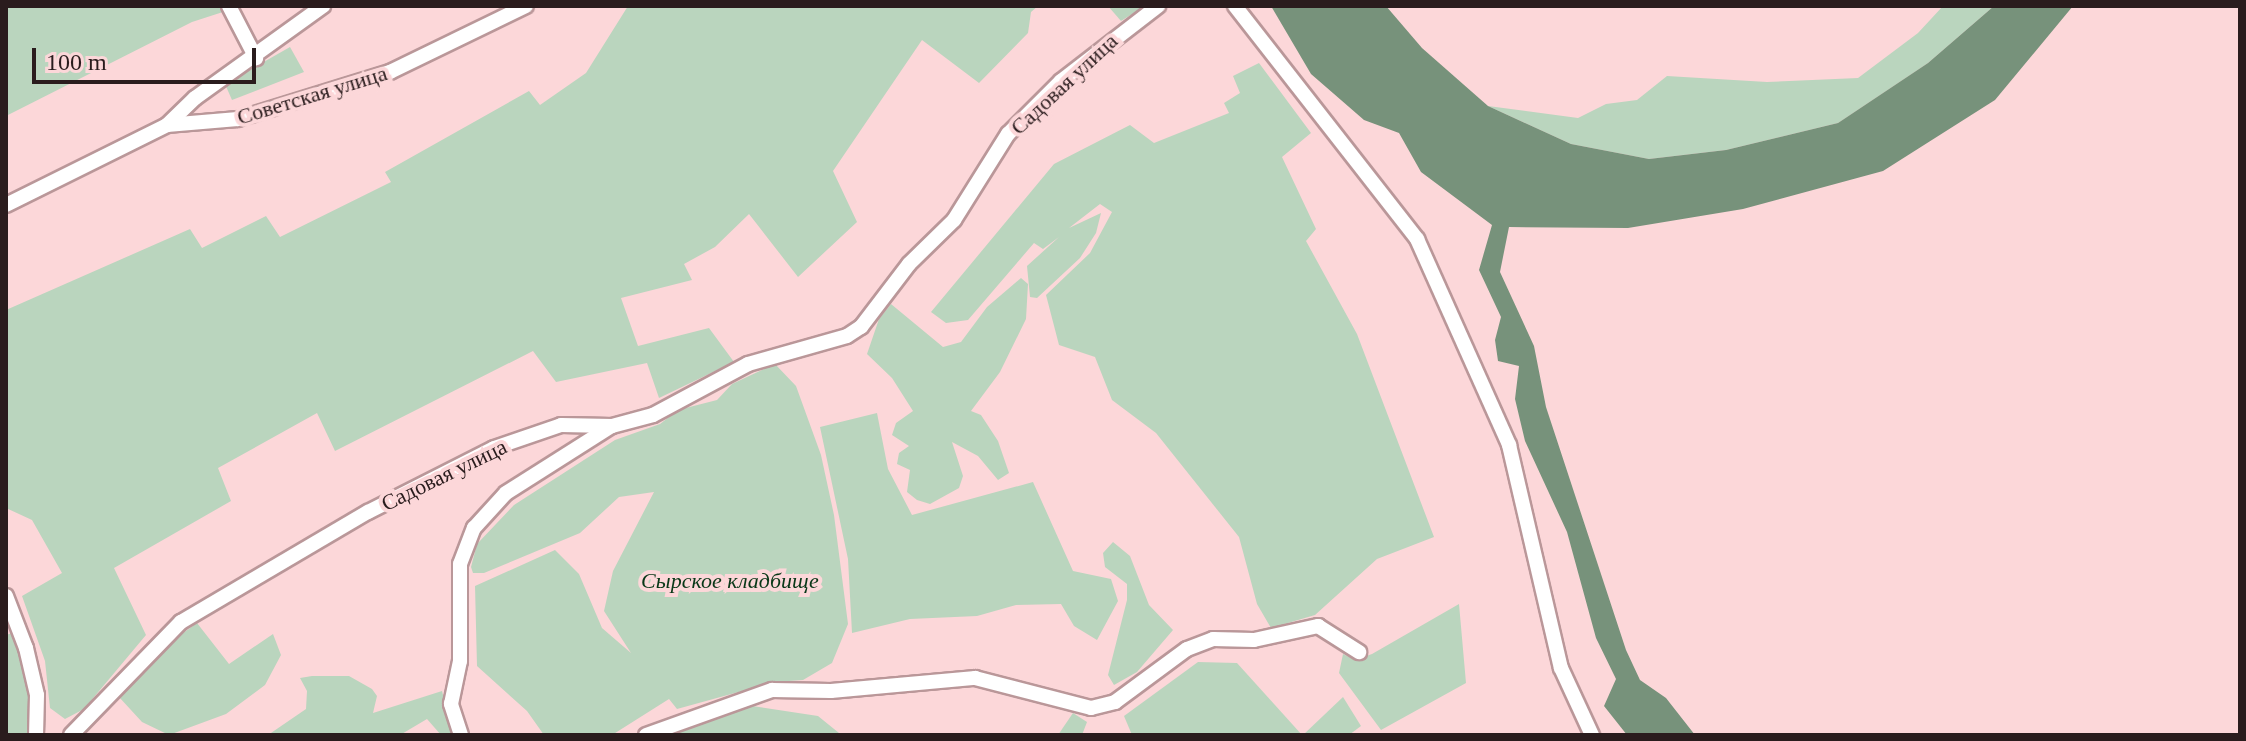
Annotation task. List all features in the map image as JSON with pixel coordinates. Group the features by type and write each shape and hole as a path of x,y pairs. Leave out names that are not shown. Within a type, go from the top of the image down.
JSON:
{"street":[{"path":"229,6 256,58"},
{"path":"167,125 195,98 256,58 323,6"},
{"name":"Советская улица","path":"6,205 167,125 238,119 390,72 526,6"},
{"name":"Садовая улица","path":"71,735 181,622 368,512 494,448 561,425 612,426 653,415 748,364 847,336 861,327 909,264 954,220 1008,134 1061,81 1158,6"},
{"path":"1235,6 1417,239 1509,445 1561,668 1592,735"},
{"path":"461,735 451,704 460,661 460,564 474,528 506,493 612,426"},
{"path":"6,596 26,648 37,695 36,735"},
{"path":"646,735 772,690 831,691 975,678 1091,708 1115,702 1187,649 1213,639 1254,640 1318,626 1359,652"}],"green space":[{"path":"6,6 223,6 226,11 192,22 6,116"},
{"path":"628,6 1038,6 1031,12 1028,33 979,83 922,40 833,171 857,222 798,277 749,214 715,247 684,264 692,280 621,298 638,346 709,328 734,362 659,398 647,363 556,382 533,351 335,451 317,413 218,468 231,501 114,568 146,635 84,709 65,719 50,708 45,661 22,596 62,573 32,520 6,508 6,310 190,229 202,248 266,216 280,237 391,182 385,172 529,91 540,105 586,73"},
{"path":"1108,6 1145,6 1121,21"},
{"path":"1943,6 1994,6 1928,63 1838,123 1726,150 1649,159 1571,144 1488,106 1578,118 1606,104 1637,100 1667,76 1767,82 1858,78 1918,33"},
{"path":"290,47 304,72 232,100 225,84"},
{"path":"1259,63 1311,133 1282,157 1316,229 1306,241 1357,334 1434,537 1377,559 1315,615 1271,628 1257,604 1239,537 1156,433 1112,400 1095,357 1059,345 1046,295 1090,253 1112,212 1100,204 1069,228 1101,213 1096,233 1080,258 1037,298 1030,297 1027,266 1059,237 1043,249 1034,243 968,320 946,323 931,312 1054,164 1130,125 1154,143 1229,113 1224,103 1240,93 1233,76"},
{"path":"1021,278 1028,284 1026,319 1000,372 971,411 981,415 998,441 1009,473 998,480 978,456 952,442 963,476 959,488 930,504 917,500 907,492 910,470 897,464 899,453 909,446 892,435 896,423 913,411 892,378 867,354 879,319 891,304 943,347 961,342 987,307"},
{"name":"Сырское кладбище","path":"775,364 796,386 821,455 834,515 848,624 832,663 803,680 775,682 677,709 669,699 612,735 544,735 527,711 477,666 475,586 555,550 579,574 602,628 631,653 604,611 613,571 654,492 619,497 580,533 484,573 473,573 471,567 477,544 514,505 615,440 660,424 678,410 717,400 732,384"},
{"path":"877,413 888,469 912,515 1033,482 1073,571 1111,579 1118,601 1097,640 1074,626 1061,604 1016,605 977,616 910,619 852,633 848,559 820,427"},
{"path":"1113,542 1130,556 1149,605 1173,630 1137,672 1114,685 1108,675 1127,600 1127,584 1105,567 1103,553"},
{"path":"1459,604 1466,683 1381,730 1339,673 1343,654 1355,660 1372,654"},
{"path":"197,623 229,664 273,634 281,655 265,685 226,714 169,735 142,722 119,697 172,641"},
{"path":"15,632 29,677 33,720 29,735 6,735 6,635"},
{"path":"1198,662 1237,663 1302,735 1132,735 1124,716"},
{"path":"349,676 372,689 377,696 373,713 442,691 453,735 441,735 427,719 400,735 268,735 306,709 307,691 300,678"},
{"path":"1343,697 1361,726 1349,735 1303,735"},
{"path":"739,704 818,716 839,733 853,735 674,735"},
{"path":"1073,713 1087,722 1082,735 1058,735"}],"shaded area":[{"path":"1271,6 1386,6 1422,48 1488,106 1571,144 1649,159 1726,150 1838,123 1928,63 1994,6 2073,6 1995,100 1883,171 1743,209 1628,228 1509,227 1500,272 1534,346 1546,407 1626,650 1640,680 1666,698 1695,735 1627,735 1604,706 1616,679 1596,638 1567,532 1525,441 1515,399 1519,366 1498,361 1495,340 1501,317 1479,270 1492,225 1421,172 1399,133 1364,120 1311,74"}]}
